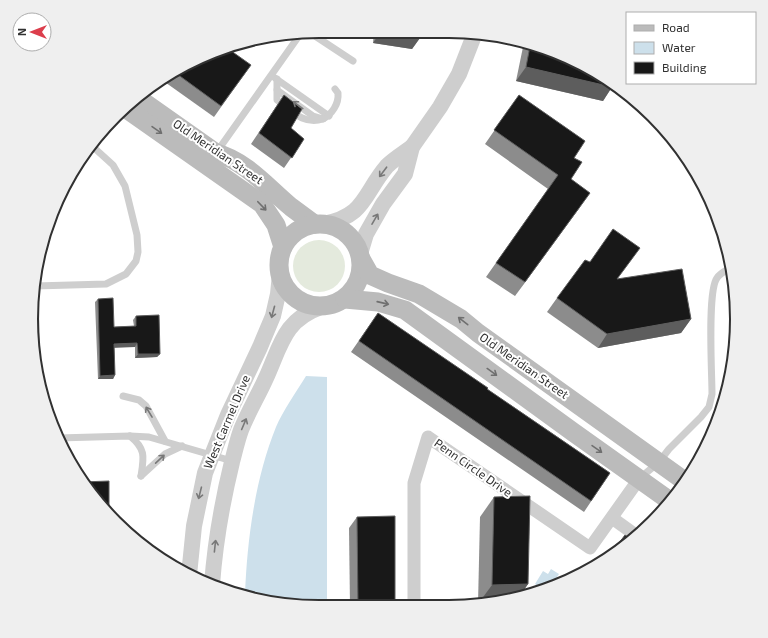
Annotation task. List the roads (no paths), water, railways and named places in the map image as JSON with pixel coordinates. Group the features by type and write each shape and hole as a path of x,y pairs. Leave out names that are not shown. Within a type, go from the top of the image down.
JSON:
{"main road":[{"name":"Old Meridian Street","path":"142,101 216,153 227,156 254,174 291,206 318,224"},
{"name":"Old Meridian Street","path":"130,111 262,204 276,225 283,247"},
{"path":"318,224 340,228 347,233 357,246 361,257 360,277 351,293 344,299 330,306 321,307 305,304 292,295 282,282 279,260 286,241 296,232 307,226 318,224"},
{"name":"Old Meridian Street","path":"361,257 370,275 419,294 461,319 478,334 681,478"},
{"name":"Old Meridian Street","path":"344,299 378,302 405,310 665,498"}],"street":[{"path":"361,257 366,234 383,204 405,174 412,148 440,107 459,74 473,39"},
{"path":"318,224 343,218 354,212 388,165 412,148"},
{"name":"West Carmel Drive","path":"189,568 197,508 205,473 231,409 273,316 278,294 280,274"},
{"name":"West Carmel Drive","path":"212,579 215,544 224,496 235,448 242,430 286,332 303,316 321,307"},
{"name":"Penn Circle Drive","path":"414,600 414,484 428,437 590,548 639,479"},
{"path":"612,518 632,532"}],"lane":[{"path":"318,38 353,61"},
{"path":"216,153 274,77 296,39"},
{"path":"274,77 277,90 313,116 326,117"},
{"path":"274,77 326,117"},
{"path":"326,117 338,102 338,93 335,89"},
{"path":"40,285 106,284 126,274 136,261 138,252 137,235 125,186 113,165 95,149"},
{"path":"639,479 659,462 701,417 709,406 712,394 711,303 714,284 717,278 726,271"},
{"path":"123,396 139,400 146,406 165,441"},
{"path":"130,436 140,444 144,460 141,476 165,454 182,446"},
{"path":"64,438 149,437 233,461"}],"water":[{"path":"306,376 327,377 327,600 282,598 245,590 250,531 257,489 276,427"},
{"path":"551,569 559,574 555,580 537,586 535,584 543,571 548,574"}]}
